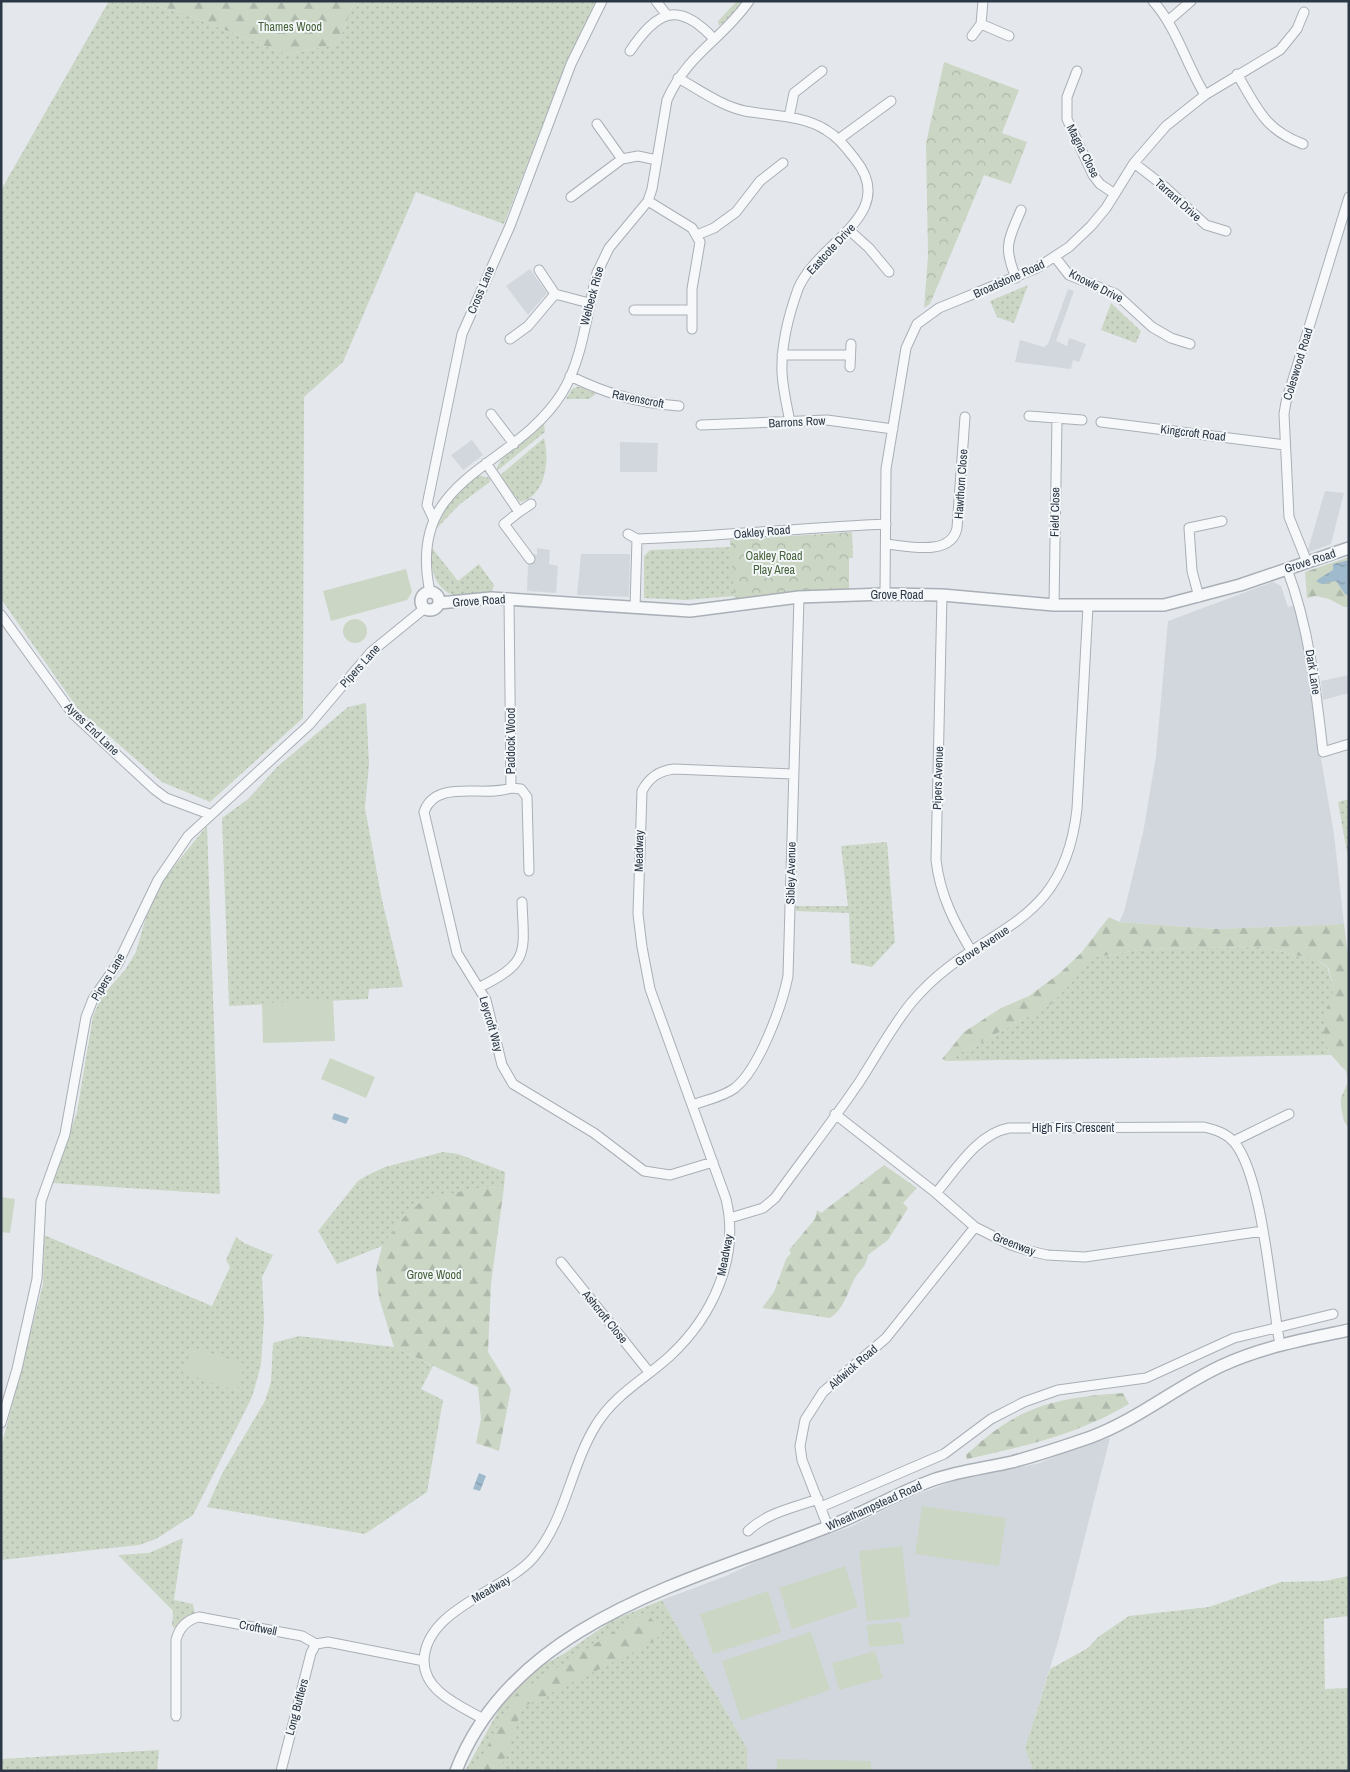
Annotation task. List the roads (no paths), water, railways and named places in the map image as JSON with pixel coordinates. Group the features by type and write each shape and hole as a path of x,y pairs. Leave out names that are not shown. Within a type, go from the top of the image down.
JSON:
{"street":[{"name":"Cross Lane","path":"430,592 426,561 434,520 427,505 462,334 510,226 571,64 602,1"},
{"path":"656,1 666,14"},
{"name":"Welbeck Rise","path":"434,520 441,507 458,485 514,444 553,405 570,376 597,272 609,248 648,201 652,189 667,100 678,78 690,62 742,12 750,1"},
{"path":"972,36 981,24 983,1"},
{"path":"1152,1 1168,21 1192,74 1205,95"},
{"path":"1168,21 1191,1"},
{"name":"Broadstone Road","path":"885,594 886,469 906,348 917,324 939,308 1016,278 1055,257 1091,226 1115,194 1134,163 1166,126 1205,95 1286,44 1298,29 1304,12"},
{"path":"630,51 650,24 666,14 678,13 693,18 714,39"},
{"path":"981,24 1009,36"},
{"path":"789,117 794,93 822,71"},
{"name":"Magna Close","path":"1077,71 1067,97 1067,120 1093,175 1100,184 1115,194"},
{"path":"1238,74 1267,124 1285,137 1303,144"},
{"name":"Eastcote Drive","path":"678,78 724,105 745,111 789,117 825,129 839,139 862,167 869,184 868,200 849,230 822,256 804,278 798,289 782,355 782,374 790,422"},
{"path":"839,139 891,101"},
{"path":"597,124 622,159"},
{"path":"571,197 622,159 638,156 657,160"},
{"path":"697,235 714,228 728,219 736,212 760,181 784,162"},
{"name":"Tarrant Drive","path":"1134,163 1165,187 1206,225 1226,231"},
{"name":"Coleswood Road","path":"1307,562 1289,517 1284,445 1286,402 1347,210 1349,197"},
{"path":"648,201 692,228 700,242 692,289 692,329"},
{"path":"1016,278 1007,250 1008,240 1021,210"},
{"path":"849,230 870,248 889,272"},
{"name":"Knowle Drive","path":"1055,257 1069,275 1116,294 1152,327 1172,338 1190,344"},
{"path":"539,270 555,294 589,304"},
{"path":"510,339 528,326 555,294"},
{"path":"634,310 692,310"},
{"path":"850,367 851,344"},
{"path":"782,355 850,355"},
{"name":"Ravenscroft","path":"570,376 615,396 679,406"},
{"path":"491,414 514,444"},
{"path":"1028,416 1082,420"},
{"name":"Hawthorn Close","path":"886,544 940,547 953,539 957,528 965,417"},
{"name":"Field Close","path":"1054,605 1057,418"},
{"name":"Barrons Row","path":"701,425 827,420 893,429"},
{"name":"Kingcroft Road","path":"1101,422 1284,445"},
{"path":"486,464 520,512"},
{"path":"530,559 504,524 531,504"},
{"path":"1199,597 1192,571 1189,528 1222,521"},
{"name":"Oakley Road","path":"637,539 710,537 813,527 886,524"},
{"path":"628,534 637,539 635,608"},
{"name":"Grove Road","path":"424,608 433,610 439,603 509,598 690,611 799,597 885,594 942,595 1054,605 1164,605 1199,597 1349,548"},
{"name":"Dark Lane","path":"1287,569 1302,612 1316,695 1323,752 1349,744"},
{"path":"424,608 422,598 424,594 430,592"},
{"name":"Grove Road","path":"430,592 437,595 439,603"},
{"name":"Pipers Avenue","path":"942,595 936,860 938,878 946,905 972,952"},
{"name":"Sibley Avenue","path":"692,1105 727,1093 740,1084 748,1074 781,1005 788,976 799,597"},
{"name":"Paddock Wood","path":"509,598 511,788 521,789 527,796 529,871"},
{"name":"Grove Avenue","path":"730,1218 756,1211 770,1203 836,1114 913,1002 942,973 1008,929 1038,904 1058,877 1073,840 1077,809 1088,606"},
{"name":"Pipers Lane","path":"1,1422 17,1369 38,1279 42,1201 65,1134 86,1017 93,999 118,964 158,880 188,836 209,814 309,725 371,652 424,608"},
{"name":"Ayres End Lane","path":"1,615 72,712 166,798 209,814"},
{"name":"Meadway","path":"424,1661 429,1640 438,1627 468,1602 504,1582 532,1559 554,1526 582,1452 595,1426 621,1394 669,1357 686,1339 708,1308 722,1278 731,1237 730,1218 713,1162 650,989 642,947 638,914 642,792 651,778 662,772 674,769 793,774"},
{"name":"Leycroft Way","path":"511,788 498,792 442,793 430,799 424,812 458,952 486,1000 502,1065 513,1084 594,1133 644,1171 670,1175 713,1162"},
{"path":"480,987 509,971 521,957 524,943 522,902"},
{"name":"Greenway","path":"836,1114 936,1193 975,1227 1030,1252 1085,1257 1263,1231"},
{"path":"1234,1141 1289,1114"},
{"name":"High Firs Crescent","path":"936,1193 987,1136 997,1130 1008,1128 1204,1127 1222,1132 1234,1141 1247,1161 1263,1231 1280,1345"},
{"name":"Aldwick Road","path":"828,1527 802,1460 800,1446 803,1427 810,1409 823,1392 886,1338 975,1227"},
{"name":"Ashcroft Close","path":"561,1262 649,1372"},
{"name":"Wheathampstead Road","path":"748,1531 758,1522 781,1511 820,1503 944,1454 991,1420 1024,1402 1058,1390 1146,1378 1234,1338 1276,1326 1332,1314"},
{"name":"Wheathampstead Road","path":"456,1771 483,1720 500,1695 559,1644 618,1610 828,1527 931,1481 968,1470 1012,1462 1112,1429 1221,1365 1280,1345 1349,1330"},
{"name":"Croftwell","path":"176,1716 176,1640 181,1627 189,1620 206,1617 302,1636 316,1644 328,1642 424,1661"},
{"name":"Long Buftlers","path":"280,1771 316,1644"},
{"path":"424,1661 429,1679 436,1689 483,1720"}],"water":[{"path":"1349,560 1349,596 1345,594 1336,581 1322,584 1317,582 1317,580 1333,570 1333,564"},
{"path":"334,1113 349,1118 346,1124 332,1119"},
{"path":"479,1473 486,1476 480,1491 473,1489"}],"park label":[{"name":"Thames Wood","path":"290,27"},
{"name":"Oakley Road Play Area","path":"774,563"},
{"name":"Grove Wood","path":"434,1275"}]}
